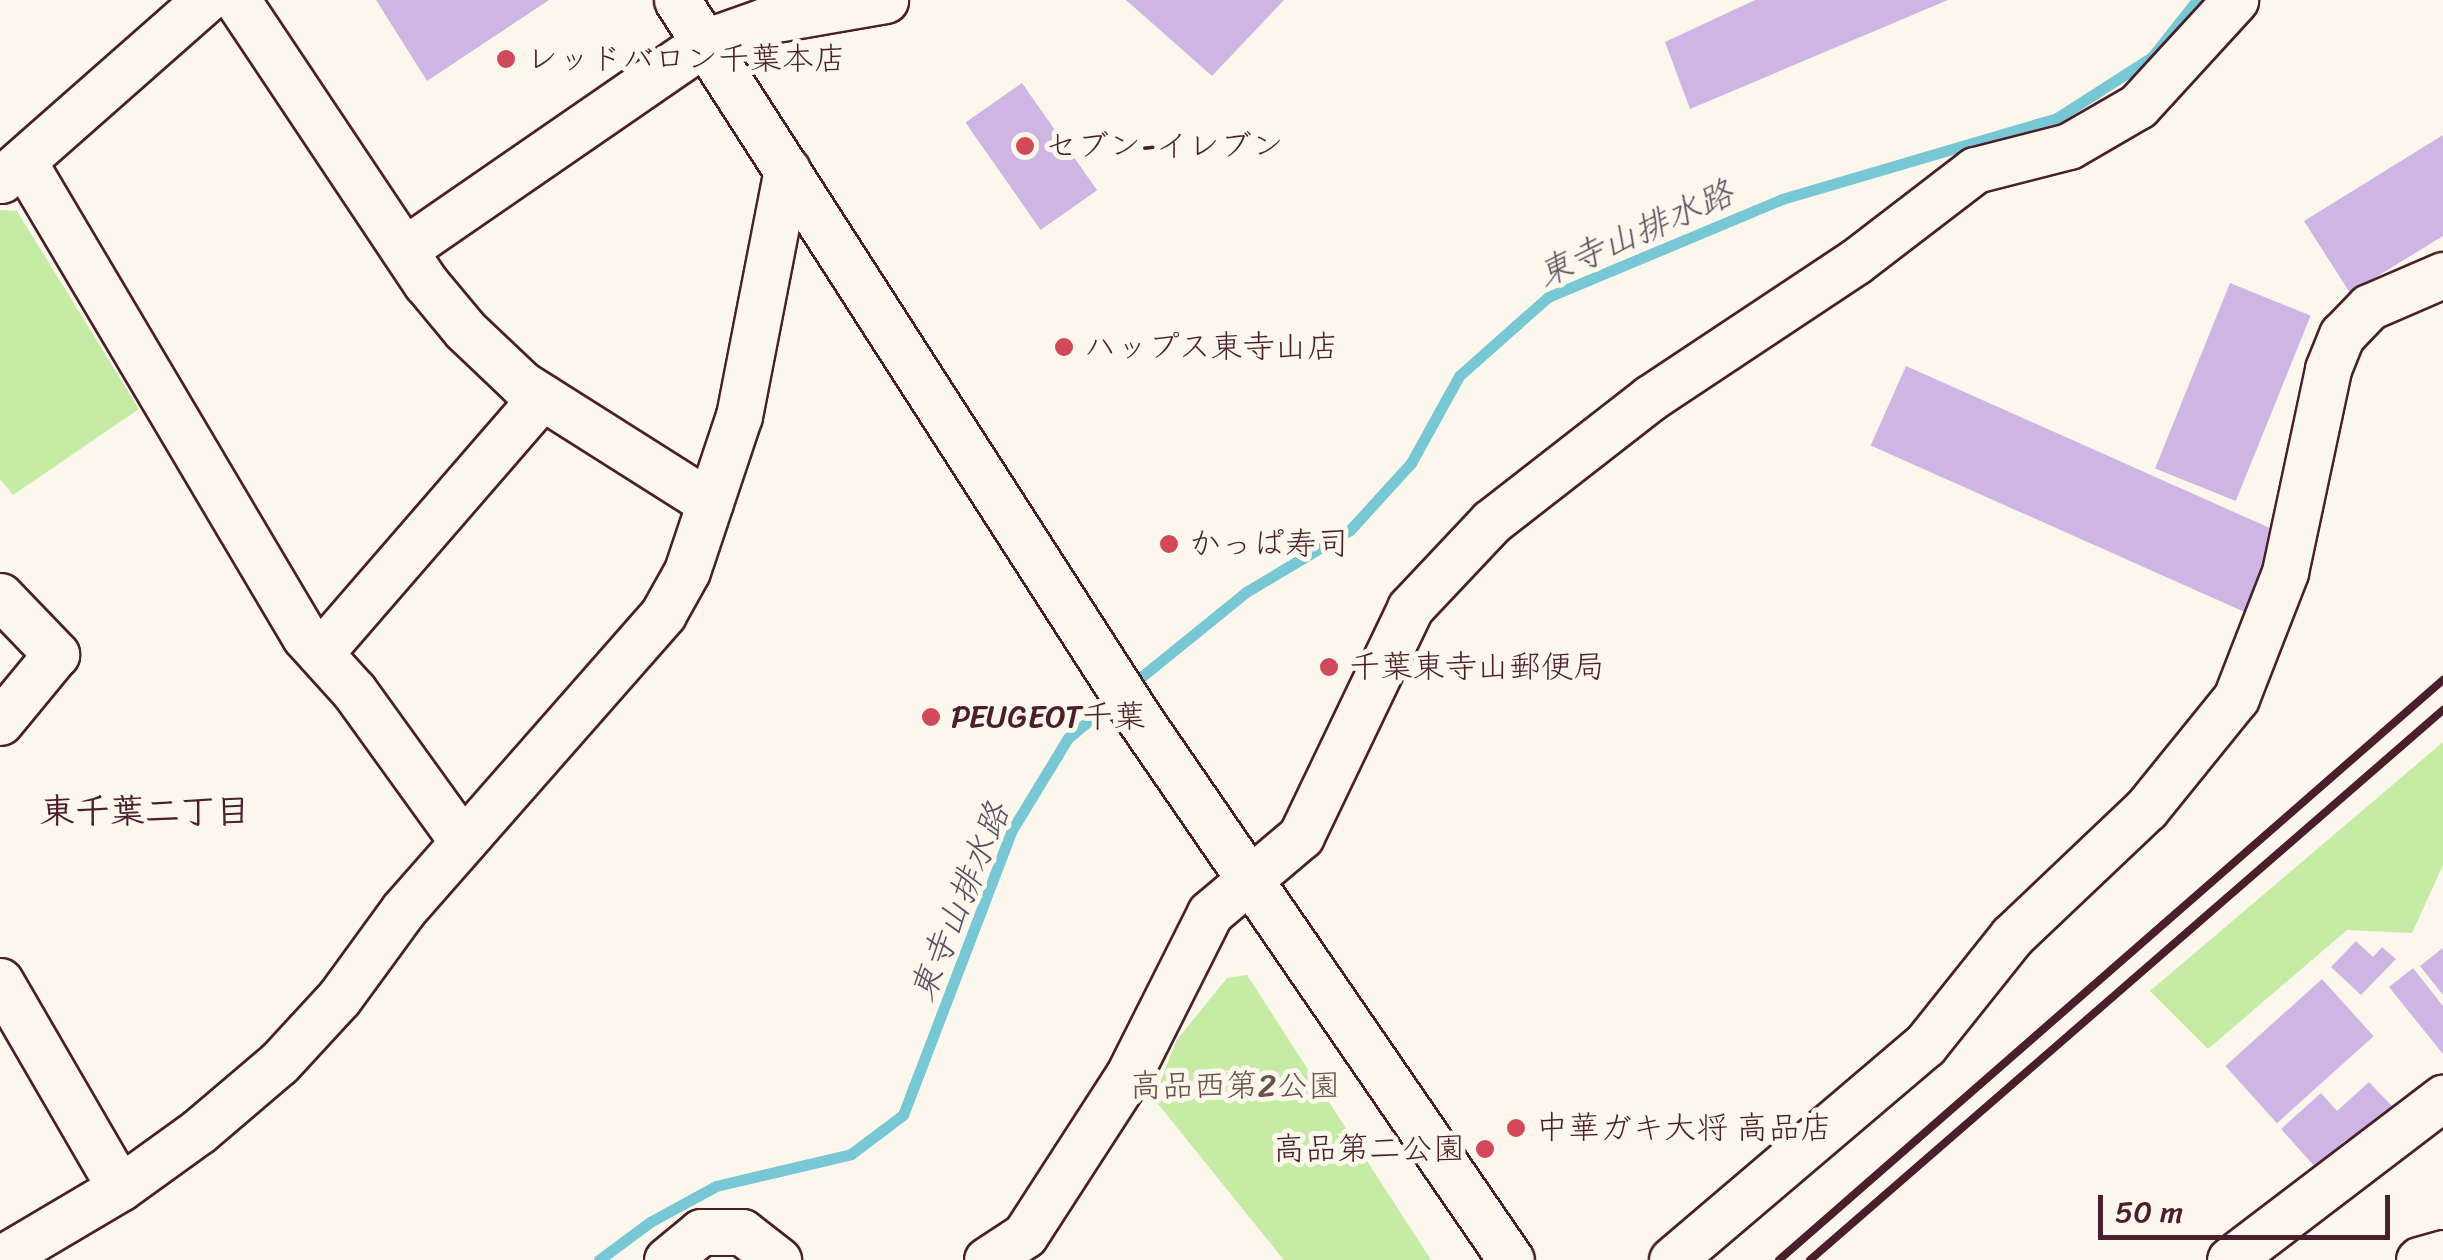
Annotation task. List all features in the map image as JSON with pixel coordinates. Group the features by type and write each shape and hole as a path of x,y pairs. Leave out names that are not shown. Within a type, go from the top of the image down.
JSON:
{"street":[{"path":"205,0 11,171 305,637 354,690 463,842"},
{"path":"238,0 404,250 465,330 522,384 710,503"},
{"path":"676,0 1140,720 1511,1260"},
{"path":"404,250 705,42 764,22 886,0"},
{"path":"986,1260 1025,1235 1128,1076 1210,913 1300,836 1410,608 1490,522 1650,398 1855,262 1975,170 2068,146 2138,106 2235,0"},
{"path":"0,1260 120,1188 198,1132 279,1063 339,998 404,909 662,614 687,571 739,416 787,170"},
{"path":"1672,1260 1925,1046 2012,936 2146,810 2236,698 2285,572 2328,368 2342,335 2370,307 2443,276"},
{"path":"320,653 542,397"},
{"path":"0,596 56,654 0,722"},
{"path":"0,981 120,1188"},
{"path":"2230,1260 2443,1098"},
{"path":"667,1260 700,1232 742,1232 778,1260"},
{"path":"2419,1260 2443,1254"}],"green space":[{"path":"0,210 17,211 139,409 13,495 0,479"},
{"path":"2443,742 2443,865 2412,933 2347,930 2208,1049 2150,991"},
{"name":"高品西第2公園","path":"1247,975 1431,1260 1284,1260 1154,1099 1176,1041 1227,978"}],"building":[{"path":"376,0 549,0 427,81"},
{"path":"1126,0 1284,0 1212,76"},
{"path":"1755,0 1948,0 1690,109 1665,42"},
{"path":"1022,83 1097,190 1041,230 965,123"},
{"path":"2443,135 2443,236 2350,293 2304,221"},
{"path":"2230,283 2311,316 2236,501 2155,468"},
{"path":"1906,366 2283,534 2248,613 1871,445"},
{"path":"2356,941 2373,957 2382,947 2396,959 2361,995 2331,967"},
{"path":"2443,948 2443,995 2420,966"},
{"path":"2413,968 2443,1006 2443,1054 2389,987"},
{"path":"2322,979 2374,1036 2277,1123 2225,1066"},
{"path":"2369,1082 2392,1106 2351,1143 2347,1139 2315,1167 2281,1129 2321,1093 2337,1111"}],"waterway":[{"name":"東寺山排水路","path":"1130,686 1246,592 1350,530 1411,463 1459,376 1548,297 1782,199 2057,118 2152,57 2197,0"},
{"name":"東寺山排水路","path":"599,1260 650,1222 716,1186 851,1154 903,1115 1012,830 1068,738 1116,698"}],"railway":[{"path":"1779,1260 2443,680"},
{"path":"1810,1260 2443,710"}],"place":[{"name":"レッドバロン千葉本店","path":"506,59"},
{"name":"セブン-イレブン","path":"1025,146"},
{"name":"ハップス東寺山店","path":"1064,347"},
{"name":"かっぱ寿司","path":"1169,544"},
{"name":"千葉東寺山郵便局","path":"1329,667"},
{"name":"PEUGEOT千葉","path":"931,717"},
{"name":"中華ガキ大将 高品店","path":"1516,1128"},
{"name":"高品第二公園","path":"1485,1149"}],"district":[{"name":"東千葉二丁目","path":"145,811"}]}
